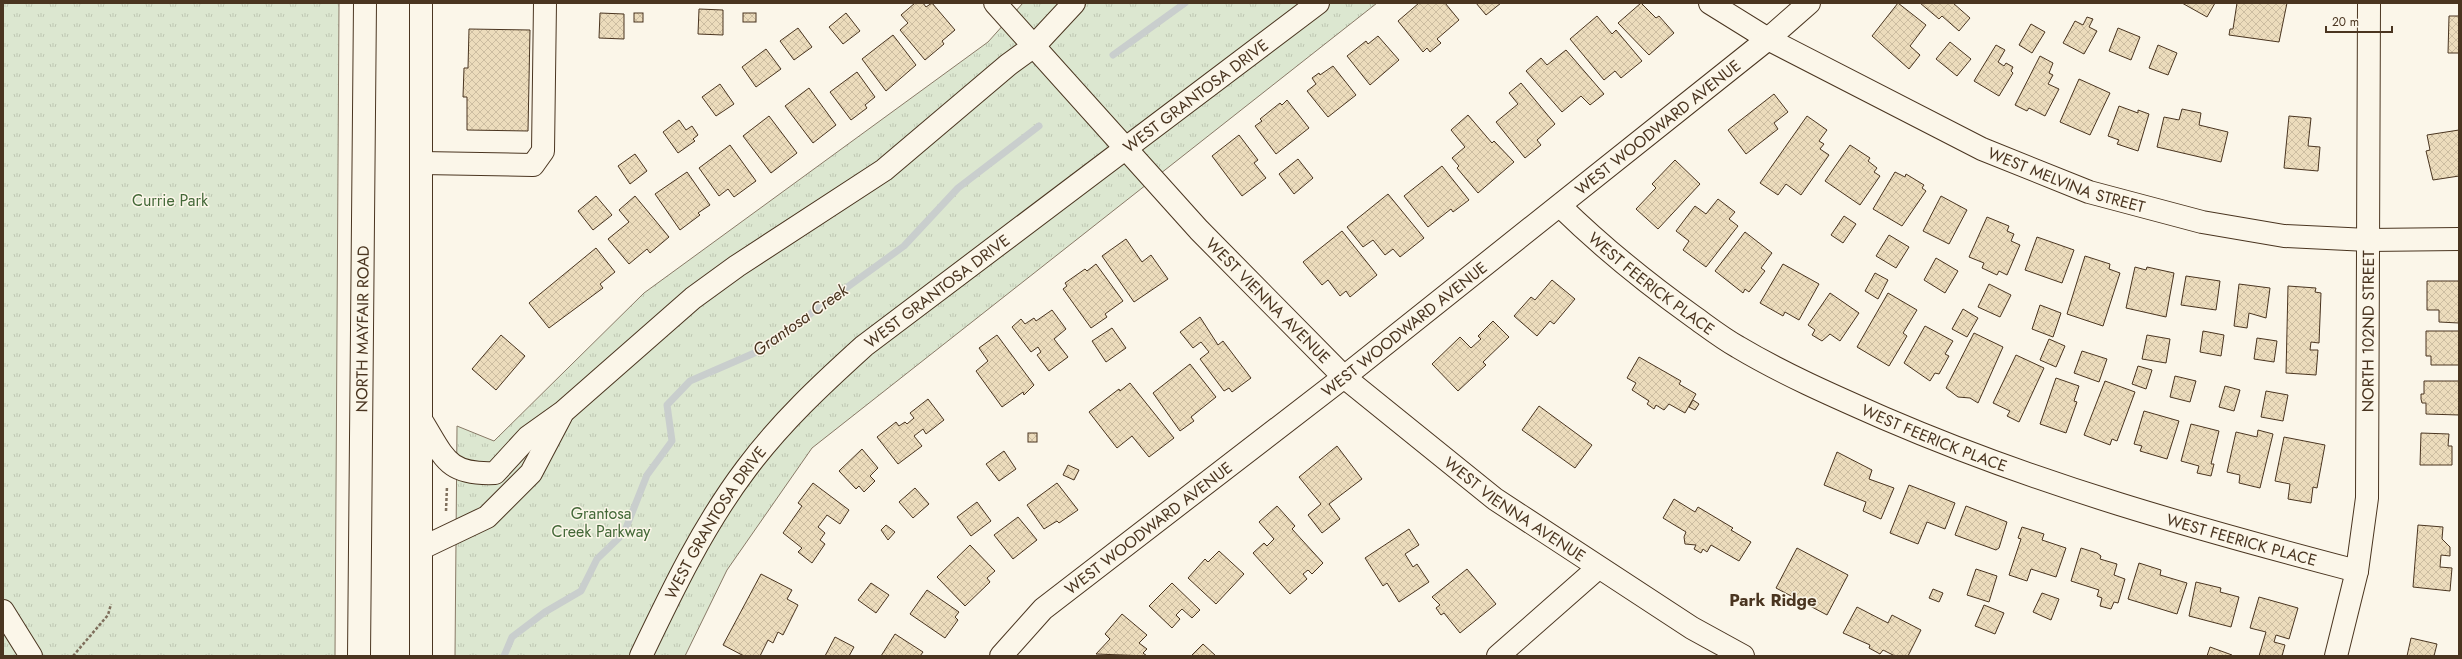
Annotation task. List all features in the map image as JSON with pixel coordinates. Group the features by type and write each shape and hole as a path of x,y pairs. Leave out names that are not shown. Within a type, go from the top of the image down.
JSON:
{"street":[{"name":"NORTH MAYFAIR ROAD","path":"359,656 365,3"},
{"path":"421,3 423,423 421,656"},
{"path":"422,163 533,165 543,152 545,3"},
{"name":"WEST VIENNA AVENUE","path":"995,3 1199,230 1344,377 1495,499 1598,568 1692,628 1743,656"},
{"path":"423,423 447,462 471,474 495,473 528,437 563,412 693,298 737,266 884,170 1008,65 1034,46 1074,3"},
{"name":"WEST GRANTOSA DRIVE","path":"641,656 708,526 747,468 800,406 864,346 1318,3"},
{"name":"WEST MELVINA STREET","path":"1710,3 1768,39 1982,149 2089,192 2202,222 2284,236 2368,240 2459,239"},
{"name":"WEST WOODWARD AVENUE","path":"1001,656 1043,609 1344,377 1768,39 1809,3"},
{"name":"NORTH 102ND STREET","path":"2336,656 2357,571 2367,498 2369,3"},
{"name":"WEST FEERICK PLACE","path":"1560,206 1595,241 1640,279 1737,347 1851,404 1947,445 2056,485 2206,532 2357,571"},
{"path":"422,548 487,517 531,473 563,412"},
{"path":"1498,656 1598,568"},
{"path":"3,611 31,656"}],"path":[{"path":"446,514 447,483"},
{"path":"73,656 108,615 111,604"}],"green space":[{"name":"Currie Park","path":"3,3 339,3 335,656 3,656"},
{"name":"Grantosa Creek Parkway","path":"1023,3 1377,3 812,448 727,570 685,656 455,656 457,426 494,441 644,293 988,42"}],"building":[{"path":"915,3 923,3 926,7 932,3 955,30 942,41 944,44 925,60 900,30 908,23 901,15"},
{"path":"1419,3 1445,3 1459,20 1437,39 1441,43 1430,52 1427,48 1423,52 1398,21"},
{"path":"1476,3 1501,3 1486,15"},
{"path":"1641,3 1656,18 1659,16 1674,33 1649,55 1618,23"},
{"path":"1898,3 1926,25 1910,46 1920,55 1909,69 1872,36"},
{"path":"1920,3 1953,3 1970,18 1959,31 1942,16 1939,19"},
{"path":"2182,3 2215,3 2207,17"},
{"path":"2237,3 2287,3 2279,42 2229,35 2230,29 2233,29"},
{"path":"699,9 723,10 723,35 698,34"},
{"path":"600,13 624,14 624,39 599,38"},
{"path":"634,13 643,13 643,22 634,22"},
{"path":"743,13 756,13 756,22 743,22"},
{"path":"846,13 860,31 843,44 829,27"},
{"path":"1597,16 1612,34 1616,30 1642,61 1621,78 1615,71 1604,80 1570,39"},
{"path":"2449,16 2459,16 2459,53 2448,53"},
{"path":"2087,17 2093,19 2089,27 2097,31 2084,54 2063,43 2075,21 2083,25"},
{"path":"2031,24 2045,32 2032,53 2019,45"},
{"path":"798,28 812,47 794,60 780,41"},
{"path":"2118,28 2140,37 2131,60 2109,51"},
{"path":"469,29 530,30 528,131 467,130 467,97 463,97 464,68 468,68"},
{"path":"893,35 916,65 886,91 862,59"},
{"path":"1378,36 1399,60 1370,85 1347,56 1366,41 1368,44"},
{"path":"1950,42 1971,59 1957,76 1936,59"},
{"path":"1996,45 2005,50 1998,62 2004,66 2006,63 2013,67 2011,71 2013,73 1999,96 1974,81"},
{"path":"2158,45 2177,53 2168,75 2149,68"},
{"path":"766,49 781,69 756,87 742,67"},
{"path":"1566,50 1604,94 1590,105 1581,96 1562,112 1526,71 1541,58 1547,65"},
{"path":"2040,56 2053,63 2049,73 2053,75 2048,84 2059,89 2045,116 2029,108 2027,111 2015,105"},
{"path":"1333,66 1356,95 1328,117 1307,91 1316,84 1312,78 1319,73 1320,75"},
{"path":"857,72 875,97 865,105 867,108 851,120 830,92"},
{"path":"2079,79 2110,93 2090,135 2060,122"},
{"path":"1521,83 1555,124 1537,140 1541,145 1525,158 1496,122 1518,104 1509,93"},
{"path":"720,84 734,104 716,116 702,97"},
{"path":"809,88 836,125 813,143 785,106"},
{"path":"1774,94 1788,112 1774,123 1778,129 1746,154 1728,130"},
{"path":"1287,100 1309,128 1276,154 1255,126 1262,121 1260,119 1280,103 1282,105"},
{"path":"2119,106 2138,113 2138,110 2149,114 2138,151 2117,144 2119,140 2108,136"},
{"path":"2182,109 2201,113 2199,125 2228,132 2221,162 2157,147 2164,117 2179,120"},
{"path":"1468,115 1492,143 1494,141 1514,162 1478,193 1457,168 1459,166 1452,158 1465,147 1451,130"},
{"path":"769,116 797,153 771,173 743,136"},
{"path":"1807,116 1827,130 1819,141 1824,144 1820,149 1829,155 1801,195 1786,184 1778,195 1760,183"},
{"path":"2289,116 2311,118 2308,146 2320,147 2318,171 2284,168"},
{"path":"679,120 686,130 692,126 698,135 693,139 695,141 678,153 663,132"},
{"path":"2459,130 2459,176 2433,180 2426,151 2430,150 2427,135"},
{"path":"1239,135 1258,160 1254,163 1266,178 1242,196 1212,156"},
{"path":"730,145 756,181 734,197 728,189 719,196 699,168"},
{"path":"1850,145 1870,158 1868,161 1877,168 1874,172 1880,176 1860,205 1825,181"},
{"path":"635,154 647,171 630,184 618,166"},
{"path":"1298,159 1313,178 1294,194 1279,174"},
{"path":"1675,160 1700,184 1658,229 1636,209 1656,188 1652,184"},
{"path":"1442,166 1469,200 1453,212 1451,209 1428,227 1404,196"},
{"path":"687,172 710,205 698,213 700,215 680,230 655,194"},
{"path":"1895,172 1905,177 1906,174 1924,185 1922,188 1926,191 1902,226 1873,209"},
{"path":"1388,194 1424,238 1400,257 1393,249 1385,255 1373,240 1363,247 1347,227"},
{"path":"596,196 612,215 593,230 578,211"},
{"path":"635,196 669,237 650,253 647,249 629,264 608,239 629,222 619,210"},
{"path":"1941,196 1967,210 1949,244 1923,231"},
{"path":"1718,199 1735,212 1729,219 1738,226 1706,267 1683,250 1689,241 1676,231 1695,206 1706,214"},
{"path":"1844,216 1856,224 1843,243 1831,235"},
{"path":"1987,217 2009,226 2007,231 2014,234 2011,241 2020,245 2007,275 1999,271 1997,275 1982,268 1984,263 1969,257"},
{"path":"1342,231 1377,275 1350,297 1346,291 1340,296 1328,280 1322,285 1303,262"},
{"path":"1745,232 1772,253 1761,268 1765,271 1749,292 1745,289 1743,293 1715,271"},
{"path":"1889,235 1909,247 1896,268 1876,256"},
{"path":"2037,237 2074,250 2062,283 2025,270"},
{"path":"1126,239 1142,262 1151,255 1168,279 1134,302 1102,256"},
{"path":"596,248 615,272 600,284 603,288 549,328 529,303"},
{"path":"2085,256 2110,264 2109,269 2120,273 2103,326 2067,314"},
{"path":"1936,258 1958,271 1945,293 1924,280"},
{"path":"1096,264 1123,301 1105,314 1107,317 1091,328 1063,289 1067,286 1065,283 1085,269 1087,271"},
{"path":"1783,264 1819,284 1799,320 1785,312 1783,316 1760,303"},
{"path":"2135,267 2146,270 2147,267 2174,273 2166,317 2126,308"},
{"path":"1875,273 1888,280 1878,299 1865,291"},
{"path":"2186,276 2220,281 2216,310 2181,305"},
{"path":"1552,280 1575,299 1554,324 1550,321 1537,336 1514,316 1531,297 1535,300"},
{"path":"2427,281 2459,281 2459,323 2439,322 2439,310 2427,310"},
{"path":"1989,284 2011,295 2000,317 1978,307"},
{"path":"2239,284 2270,288 2266,318 2249,313 2247,328 2234,326"},
{"path":"2288,286 2316,288 2315,292 2321,293 2319,343 2311,342 2310,350 2318,350 2316,375 2286,373"},
{"path":"1830,293 1859,313 1840,341 1830,334 1822,341 1812,335 1815,330 1808,325"},
{"path":"1888,293 1917,310 1903,333 1907,336 1889,366 1857,347"},
{"path":"2040,305 2061,313 2053,337 2032,329"},
{"path":"1963,309 1978,318 1967,337 1952,329"},
{"path":"1052,310 1066,329 1054,339 1068,357 1049,371 1037,355 1041,352 1038,347 1031,352 1012,327 1021,319 1025,324 1034,318 1036,321"},
{"path":"1200,317 1218,345 1223,341 1251,378 1232,392 1229,388 1224,391 1200,359 1209,352 1201,342 1193,348 1180,332"},
{"path":"1493,321 1509,337 1483,362 1486,365 1458,391 1432,364 1460,337 1471,348 1481,339 1478,336"},
{"path":"1925,326 1953,341 1945,354 1949,356 1939,374 1935,373 1930,381 1904,363"},
{"path":"1112,328 1126,348 1106,362 1092,341"},
{"path":"2203,331 2224,335 2221,356 2200,352"},
{"path":"2426,331 2459,331 2459,365 2431,365 2431,356 2426,356"},
{"path":"1974,333 2003,347 1978,403 1970,398 1958,397 1946,388"},
{"path":"501,335 525,356 496,390 472,369"},
{"path":"997,335 1034,385 1024,395 1023,392 1002,407 976,371 988,361 979,348"},
{"path":"2147,335 2170,339 2166,363 2142,359"},
{"path":"2257,338 2277,341 2274,362 2254,359"},
{"path":"2049,339 2065,346 2056,367 2040,360"},
{"path":"2082,351 2107,359 2099,382 2074,373"},
{"path":"2016,355 2044,368 2019,422 2007,416 2010,411 1993,403"},
{"path":"1639,357 1681,381 1679,384 1696,394 1685,413 1669,404 1664,410 1656,405 1654,409 1647,404 1649,401 1632,390 1636,383 1627,378"},
{"path":"1190,364 1216,397 1191,417 1194,421 1180,431 1153,393"},
{"path":"2138,366 2152,370 2146,389 2132,384"},
{"path":"2175,376 2196,381 2190,402 2170,397"},
{"path":"2056,378 2079,386 2074,401 2077,402 2066,433 2040,424"},
{"path":"2105,381 2135,392 2117,441 2112,439 2110,445 2084,435"},
{"path":"2424,381 2459,381 2459,415 2426,414 2426,403 2422,403 2421,399 2421,394 2424,394"},
{"path":"1130,383 1174,438 1149,457 1132,436 1117,448 1089,412 1119,389 1120,391"},
{"path":"2225,386 2240,390 2234,411 2219,407"},
{"path":"2266,391 2288,395 2283,421 2261,417"},
{"path":"928,399 944,420 926,434 923,429 914,436 922,446 898,464 877,437 896,422 899,426 905,422 907,424 914,418 910,413"},
{"path":"1693,400 1699,404 1695,410 1689,407"},
{"path":"1539,406 1592,445 1575,468 1522,430"},
{"path":"2144,411 2179,421 2167,459 2140,451 2142,446 2134,444"},
{"path":"2191,424 2219,431 2211,464 2214,464 2211,476 2197,473 2199,466 2181,461"},
{"path":"2258,430 2273,434 2260,488 2239,483 2240,475 2227,472 2236,432 2257,437"},
{"path":"1028,433 1037,433 1037,442 1028,442"},
{"path":"2421,433 2449,434 2448,446 2452,446 2452,465 2420,465"},
{"path":"2284,437 2325,445 2317,488 2313,487 2311,503 2288,499 2290,484 2275,481"},
{"path":"1337,446 1362,479 1329,504 1340,519 1322,533 1308,515 1321,504 1299,477"},
{"path":"862,449 878,468 870,476 875,481 864,492 859,486 856,489 839,471"},
{"path":"1004,451 1016,469 999,481 986,464"},
{"path":"1837,452 1872,470 1869,479 1894,488 1881,519 1863,511 1866,502 1824,485"},
{"path":"1068,465 1079,470 1074,480 1063,475"},
{"path":"813,483 849,510 840,524 827,515 818,527 825,533 820,540 825,544 812,563 798,552 802,548 783,533 802,506 798,503"},
{"path":"1057,483 1078,510 1059,523 1057,521 1044,529 1027,505"},
{"path":"1909,485 1955,503 1945,529 1927,522 1918,544 1890,533"},
{"path":"915,488 929,504 913,518 899,502"},
{"path":"1674,499 1695,512 1698,507 1733,528 1731,530 1751,542 1739,561 1711,545 1707,552 1703,549 1701,553 1694,549 1696,545 1685,544 1684,537 1686,532 1663,518"},
{"path":"977,502 991,521 971,536 957,517"},
{"path":"1277,506 1295,526 1292,529 1323,563 1312,574 1308,570 1303,574 1307,579 1290,594 1253,553 1264,543 1267,546 1274,539 1259,522"},
{"path":"1966,506 2007,522 1999,548 1996,550 1955,535"},
{"path":"1018,517 1037,540 1013,559 994,535"},
{"path":"886,525 895,532 888,540 881,530"},
{"path":"2418,525 2443,527 2442,539 2450,547 2450,556 2441,555 2440,567 2452,568 2450,591 2413,587"},
{"path":"2022,527 2044,534 2042,540 2066,548 2056,577 2031,569 2027,581 2009,575 2021,539 2018,538"},
{"path":"1409,529 1419,545 1405,554 1413,567 1417,564 1429,582 1399,602 1387,583 1383,586 1365,558"},
{"path":"970,545 995,571 987,578 990,582 965,606 937,577"},
{"path":"1797,548 1848,575 1827,615 1776,588"},
{"path":"2081,548 2097,553 2101,556 2100,559 2117,564 2114,575 2125,579 2118,603 2114,602 2111,609 2100,606 2102,598 2097,596 2099,590 2071,581"},
{"path":"1219,551 1244,574 1216,604 1188,578 1205,559 1208,562"},
{"path":"2139,563 2161,570 2160,575 2187,583 2177,614 2128,599"},
{"path":"1467,569 1496,604 1460,633 1444,613 1441,615 1436,608 1440,605 1432,597"},
{"path":"1976,569 1997,576 1989,602 1967,595"},
{"path":"761,574 792,590 787,599 798,605 783,635 778,632 773,643 768,640 760,656 744,656 723,645"},
{"path":"2196,582 2221,588 2220,592 2239,597 2231,627 2189,616"},
{"path":"871,583 889,595 876,613 858,600"},
{"path":"1172,583 1200,610 1192,618 1182,609 1176,615 1180,619 1172,628 1149,606"},
{"path":"1933,589 1943,593 1939,602 1929,598"},
{"path":"927,590 959,612 955,617 958,620 945,638 910,614"},
{"path":"2042,593 2059,599 2051,620 2033,612"},
{"path":"2259,597 2298,608 2289,639 2276,635 2274,642 2285,645 2282,656 2259,656 2266,632 2250,628"},
{"path":"1984,605 2004,613 1995,634 1975,626"},
{"path":"1857,607 1888,623 1892,615 1921,630 1908,656 1895,656 1883,650 1880,654 1869,648 1870,645 1843,633"},
{"path":"1122,614 1147,635 1139,643 1147,649 1143,653 1147,656 1096,654 1110,639 1105,634"},
{"path":"895,634 923,652 920,656 881,656"},
{"path":"835,637 854,647 849,656 825,656"},
{"path":"2411,638 2437,644 2434,656 2407,656"},
{"path":"1203,644 1216,656 1191,656"},
{"path":"2210,647 2232,655 2232,656 2207,656"}],"waterway":[{"name":"Grantosa Creek","path":"1113,55 1185,3"},
{"name":"Grantosa Creek","path":"504,656 512,637 545,612 581,591 597,559 624,533 647,475 672,441 667,405 690,381 759,351 904,246 958,188 1039,126"}],"district":[{"name":"Park Ridge","path":"1773,600"}]}
